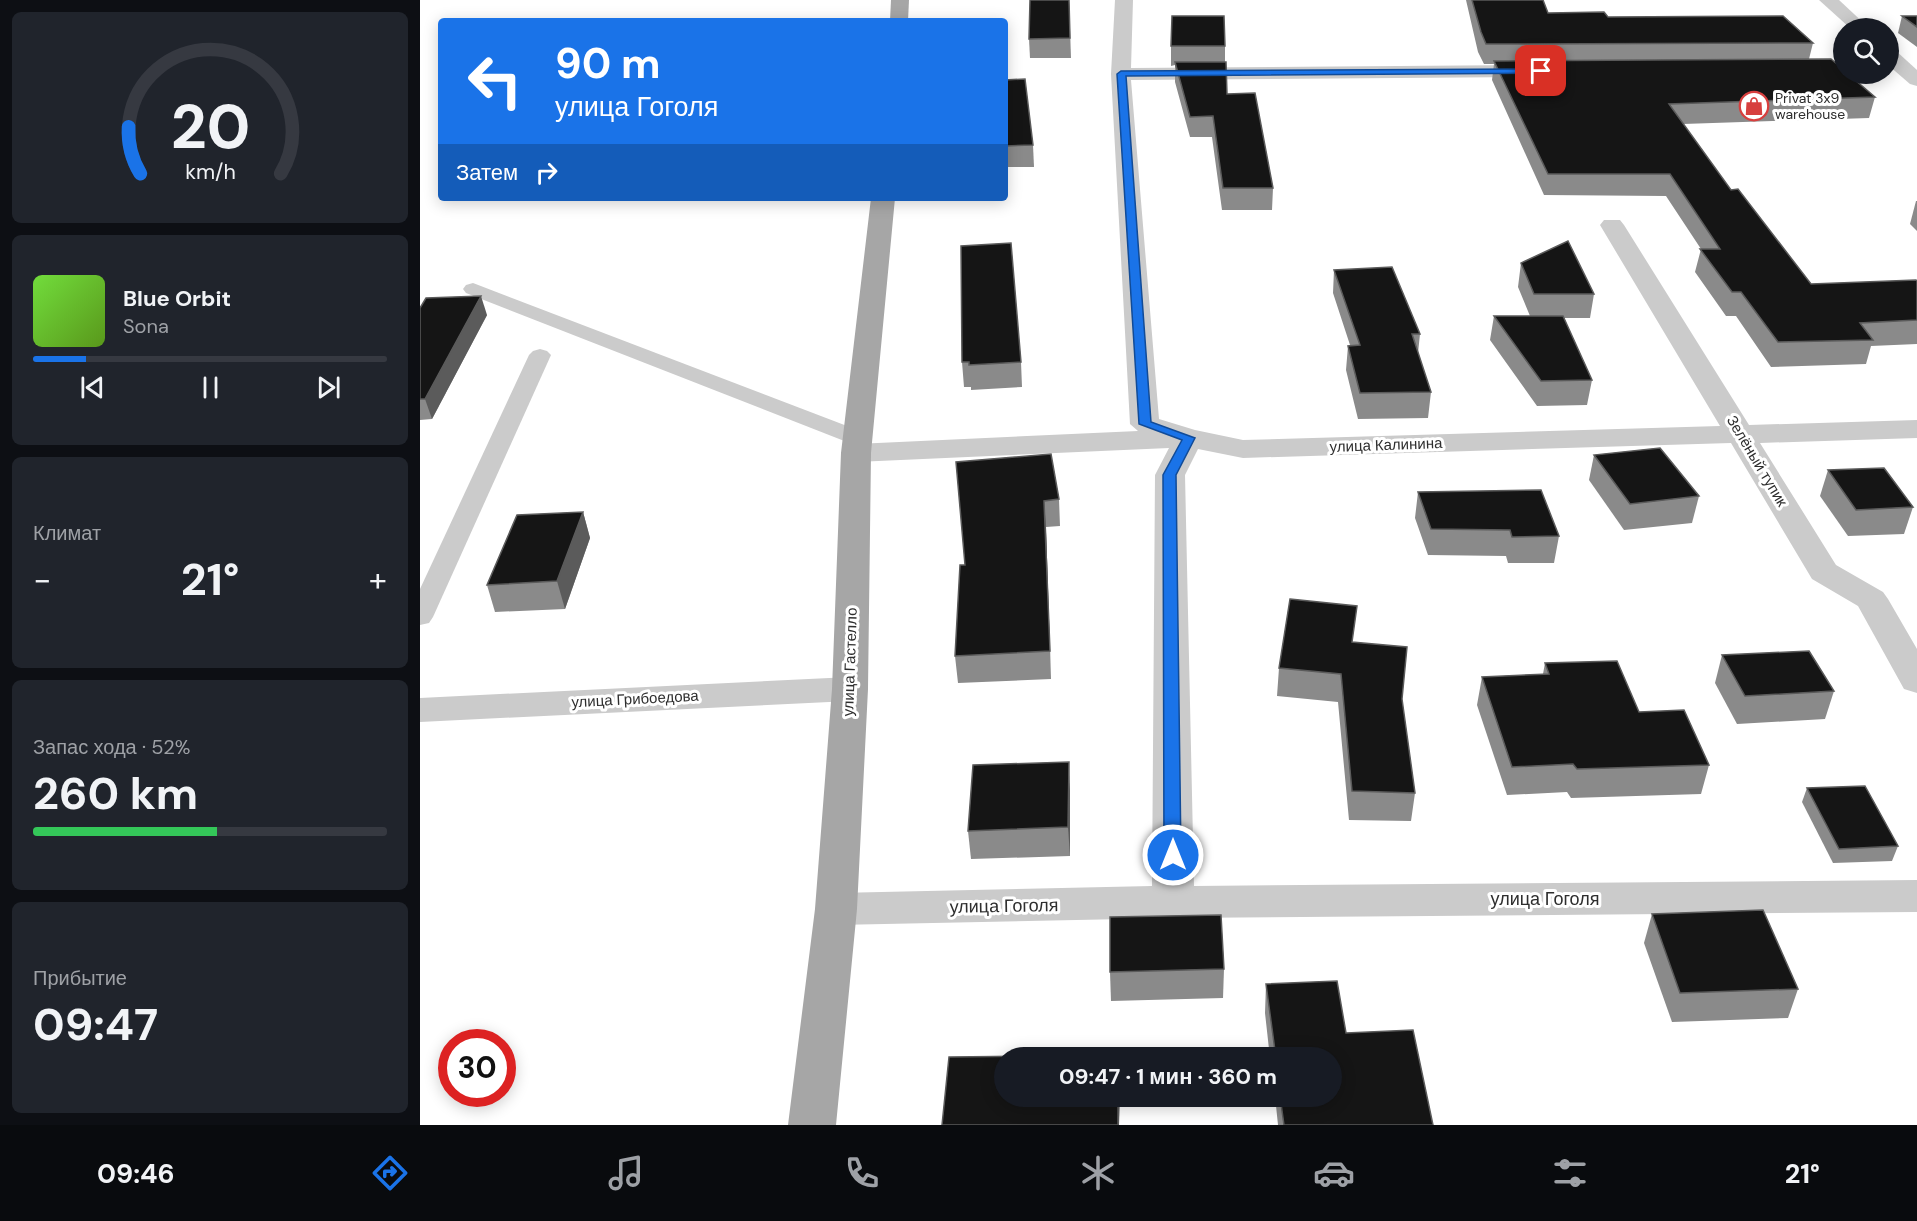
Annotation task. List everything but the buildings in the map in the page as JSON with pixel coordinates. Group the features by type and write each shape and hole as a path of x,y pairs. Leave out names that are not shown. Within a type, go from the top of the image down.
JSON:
{"main road":[{"path":"899,18 900,0"},
{"name":"улица Гастелло","path":"812,1125 836,909 850,689 858,446 883,201"}],"street":[{"path":"1124,0 1121,74 1145,424 1189,438 1170,475 1173,902"},
{"path":"1828,0 1849,18"},
{"path":"1121,74 1560,71"},
{"name":"Зелёный тупик","path":"1612,225 1824,572 1871,599 1917,681"},
{"name":"улица Калинина","path":"858,446 1189,438 1243,449 1917,429"},
{"name":"улица Грибоедова","path":"420,710 850,689"},
{"name":"улица Гоголя","path":"836,909 1173,902 1917,896"}],"lane":[{"path":"473,289 858,446"},
{"path":"420,617 540,355"}],"place":[{"name":"Privat 3x9 warehouse","path":"1754,106"}],"route":[{"path":"1173,855 1170,475 1189,438 1145,424 1121,74 1541,71"}]}
